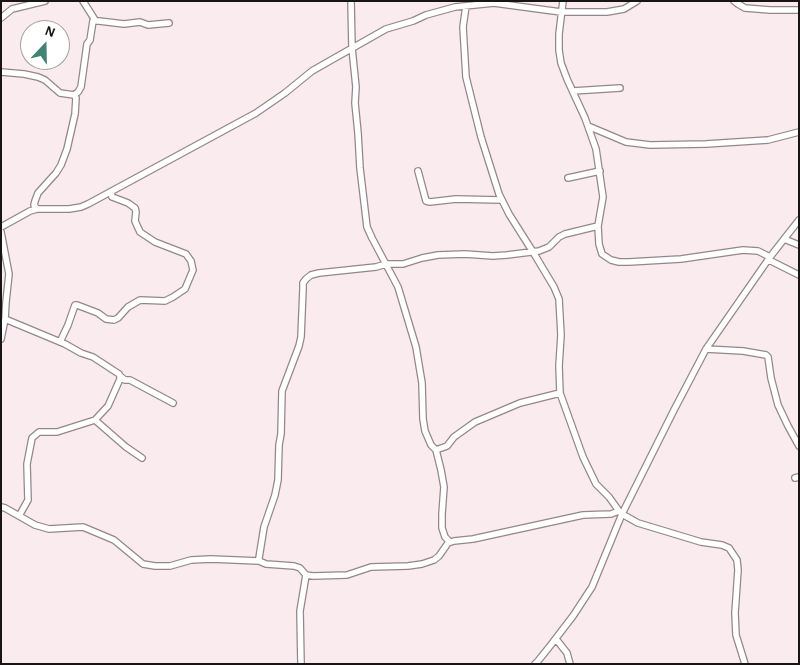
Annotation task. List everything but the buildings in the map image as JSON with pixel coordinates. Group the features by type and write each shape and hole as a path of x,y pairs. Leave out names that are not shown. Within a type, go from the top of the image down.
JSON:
{"street":[{"path":"1,18 17,7 45,1"},
{"path":"83,1 95,20 115,23 140,22 148,25 169,23"},
{"path":"351,1 355,103 367,227 398,287 416,347 422,383 425,431 431,445 436,450 444,487 442,528 445,537 450,542"},
{"path":"563,1 560,34 561,63 596,149 603,197 598,226 599,244 602,254 619,262 666,261 743,250 758,251 799,276"},
{"path":"1,228 30,211 81,207 111,192 256,113 312,71 352,48 386,29 413,21 426,14 455,7 490,2 561,12 607,12 624,9 637,1"},
{"path":"734,1 745,8 799,10"},
{"path":"466,6 463,27 466,77 481,137 499,194 554,287 559,299 561,335 560,394 577,444 593,480 609,497 620,513 638,523 701,542 729,548 737,560 736,635 745,664"},
{"path":"1,72 38,77 60,93 74,95 81,87 87,44 91,34 92,23 95,20"},
{"path":"573,91 620,88"},
{"path":"37,209 34,205 38,193 56,173 67,149 76,101 74,95"},
{"path":"588,126 626,142 650,145 768,140 799,132"},
{"path":"591,135 597,130"},
{"path":"418,171 426,201 456,199 502,200"},
{"path":"568,178 600,171"},
{"path":"60,342 75,305 77,304 98,313 106,319 114,320 128,307 140,300 165,301 173,297 185,289 193,270 191,261 186,254 155,242 140,232 135,221 135,208 112,197 111,192"},
{"path":"535,664 556,639 592,587 620,513 706,349 769,258 799,220"},
{"path":"259,561 262,536 278,480 282,391 301,337 303,283 306,279 311,275 319,273 376,267 386,264 403,264 438,255 507,256 539,251 548,247 565,234 598,226"},
{"path":"1,232 9,274 5,319 1,339"},
{"path":"784,239 799,245"},
{"path":"5,319 97,359 125,380 130,380 173,403"},
{"path":"706,349 743,351 766,355 778,405 799,446"},
{"path":"19,516 28,500 27,464 32,438 39,432 57,432 95,420 108,406 120,376"},
{"path":"436,450 447,446 454,437 475,422 520,403 560,394"},
{"path":"95,420 126,447 142,458"},
{"path":"1,506 35,525 49,529 83,526 114,540 143,564 170,566 191,560 211,559 259,561 266,564 300,568 306,577 300,611 301,664"},
{"path":"306,577 347,575 371,567 422,564 434,560 450,542 473,539 583,515 620,513"},
{"path":"556,639 567,653 570,664"}]}
